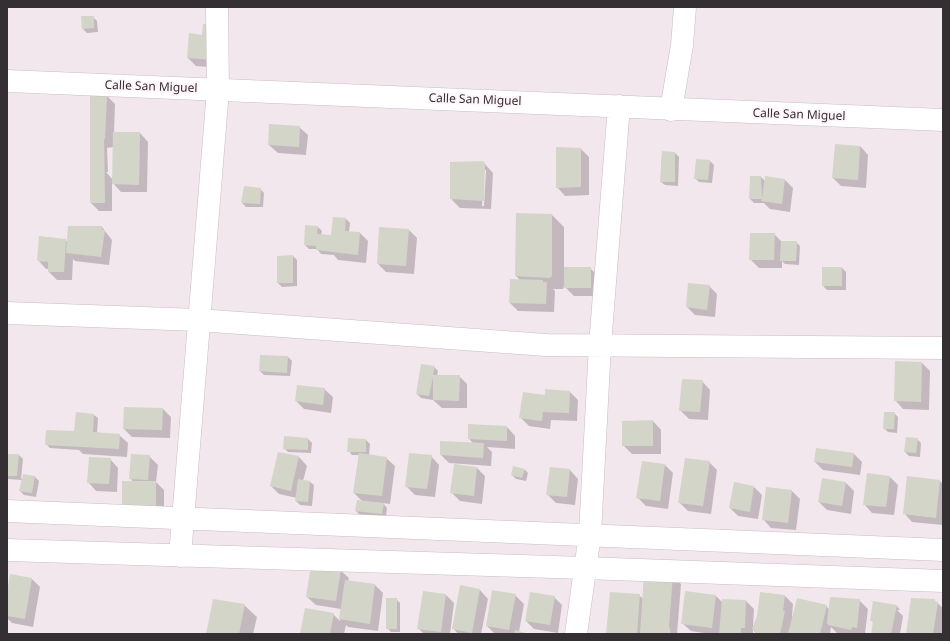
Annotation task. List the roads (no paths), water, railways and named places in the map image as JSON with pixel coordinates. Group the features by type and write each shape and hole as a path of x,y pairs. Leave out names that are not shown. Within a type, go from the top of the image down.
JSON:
{"street":[{"path":"180,556 198,320 218,90 217,7"},
{"path":"671,110 682,45 685,7"},
{"name":"Calle San Miguel","path":"7,81 619,106 671,110 943,120"},
{"path":"576,634 590,534 600,345 619,106"},
{"path":"7,313 198,320 546,345 943,348"},
{"path":"7,511 590,534 943,550"},
{"path":"7,550 943,581"}]}
